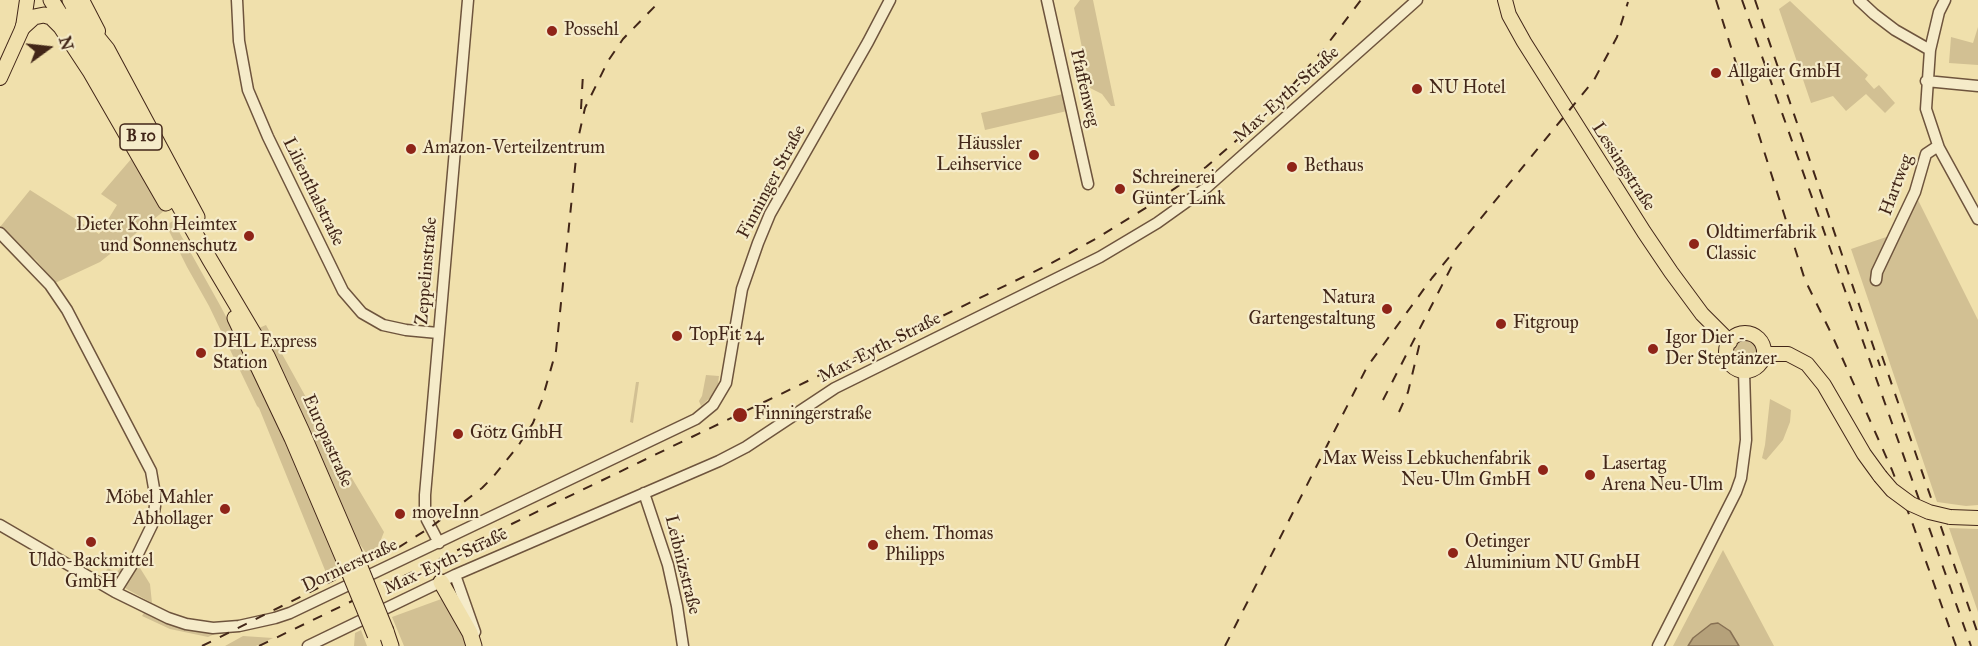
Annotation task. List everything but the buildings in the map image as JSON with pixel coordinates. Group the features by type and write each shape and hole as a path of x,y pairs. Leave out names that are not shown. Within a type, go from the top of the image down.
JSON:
{"highway":[{"path":"51,0 65,20 76,50"},
{"path":"71,7 107,49 232,282 267,357"},
{"name":"Europastraße","path":"71,7 210,260 267,357 302,432 380,638 391,646"},
{"path":"23,27 34,17 47,15 56,21 76,50 242,336"},
{"name":"Europastraße","path":"210,260 242,336 352,564"},
{"path":"448,578 474,646"}],"main road":[{"path":"0,78 23,27 25,4 36,0"},
{"path":"82,0 107,49"},
{"name":"Lessingstraße","path":"1505,0 1515,28 1625,204 1702,314 1730,342"},
{"path":"1742,334 1753,335 1762,343 1764,354 1760,365 1744,371 1732,365 1726,353 1730,342 1742,334"},
{"path":"1764,354 1788,354 1807,364 1824,385 1864,454 1892,490 1911,504 1929,512 1950,517 1978,518"}],"street":[{"name":"Lilienthalstraße","path":"237,0 239,41 248,90 268,137 344,291 362,313 383,325 438,333"},
{"name":"Zeppelinstraße","path":"439,543 427,520 425,509 438,333 468,0"},
{"name":"Finninger Straße","path":"709,409 719,398 726,383 742,289 766,224 780,194 868,42 888,0"},
{"name":"Pfaffenweg","path":"1047,0 1088,184"},
{"name":"Max-Eyth-Straße","path":"308,646 448,578 746,447 835,388 1100,257 1157,223 1230,168 1418,0"},
{"path":"1859,0 1894,30 1930,50"},
{"name":"Hartweg","path":"1876,280 1876,272 1915,192 1926,154 1938,146 1926,110 1926,81 1930,50 1945,0"},
{"path":"1926,81 1978,86"},
{"path":"1938,146 1978,219"},
{"path":"0,233 50,285 67,310 151,471 155,494 152,525 135,560 115,592"},
{"path":"1658,646 1741,478 1746,440 1744,371"},
{"name":"Dornierstraße","path":"0,525 115,592 176,621 213,628 239,626 290,613 687,424 709,409"},
{"name":"Leibnizstraße","path":"644,493 668,565 683,646"},
{"path":"448,578 480,646"}],"shaded area":[{"path":"1080,0 1093,0 1115,106 1111,106 1102,94 1090,88 1074,8"},
{"path":"1790,1 1868,75 1865,79 1874,89 1879,85 1895,103 1885,113 1866,94 1846,111 1833,96 1811,103 1779,9"},
{"path":"1978,27 1978,65 1949,63 1951,37 1973,43"},
{"path":"1063,94 1067,111 985,130 981,113"},
{"path":"132,158 164,211 100,262 55,283 37,261 0,229 30,190 99,234 117,205 101,194"},
{"path":"1918,200 1978,320 1978,505 1966,506 1937,502 1851,249 1901,232"},
{"path":"173,221 277,415 347,571 329,580 259,408 166,225"},
{"path":"266,325 334,448 384,532 378,547 366,553 355,537 259,328"},
{"path":"1746,338 1755,342 1759,351 1755,360 1746,364 1737,360 1733,351 1737,342"},
{"path":"706,375 719,376 718,384 712,396 701,406 699,401"},
{"path":"636,382 639,382 633,423 630,422"},
{"path":"1770,399 1791,410 1790,422 1783,440 1766,460 1762,458"},
{"path":"1949,528 1978,529 1978,612"},
{"path":"1723,550 1774,646 1673,646"},
{"path":"126,559 135,560 150,584 152,603 103,576 108,568 115,572 119,570"},
{"path":"444,598 468,646 404,646 392,617"},
{"path":"147,608 224,630 208,637 170,629 142,616"},
{"path":"1718,623 1730,631 1739,646 1688,646 1693,638 1711,624"},
{"path":"361,630 367,646 354,646 355,633"},
{"path":"243,636 273,638 256,646 225,646"}],"railway":[{"path":"202,646 396,549 431,527 482,488 518,446 533,423 556,351 578,139 585,108 608,61 623,39 661,0"},
{"path":"259,646 1048,265 1097,238 1206,167 1270,111 1323,50 1361,0"},
{"path":"1716,0 1805,280 1892,470 1956,646"},
{"path":"1742,0 1971,646"},
{"path":"1755,0 1880,366"},
{"path":"1225,646 1367,367 1432,278 1594,80 1617,37 1628,2"},
{"path":"581,109 583,74"},
{"path":"1383,400 1456,258"},
{"path":"1399,412 1408,392 1421,338"},
{"path":"1882,356 1978,634"}],"place":[{"name":"Possehl","path":"552,31"},
{"name":"Allgaier GmbH","path":"1716,73"},
{"name":"NU Hotel","path":"1417,89"},
{"name":"Amazon-Verteilzentrum","path":"411,149"},
{"name":"Häussler Leihservice","path":"1034,155"},
{"name":"Bethaus","path":"1292,167"},
{"name":"Schreinerei Günter Link","path":"1120,189"},
{"name":"Dieter Kohn Heimtex und Sonnenschutz","path":"249,236"},
{"name":"Oldtimerfabrik Classic","path":"1694,244"},
{"name":"Natura Gartengestaltung","path":"1387,309"},
{"name":"Fitgroup","path":"1501,324"},
{"name":"TopFit 24","path":"677,336"},
{"name":"Igor Dier - Der Steptänzer","path":"1653,349"},
{"name":"DHL Express Station","path":"201,353"},
{"name":"Finningerstraße","path":"740,415"},
{"name":"Götz GmbH","path":"458,434"},
{"name":"Max Weiss Lebkuchenfabrik Neu-Ulm GmbH","path":"1543,470"},
{"name":"Lasertag Arena Neu-Ulm","path":"1590,475"},
{"name":"Möbel Mahler Abhollager","path":"225,509"},
{"name":"moveInn","path":"400,514"},
{"name":"Uldo-Backmittel GmbH","path":"91,542"},
{"name":"ehem. Thomas Philipps","path":"873,545"},
{"name":"Oetinger Aluminium NU GmbH","path":"1453,553"}]}
